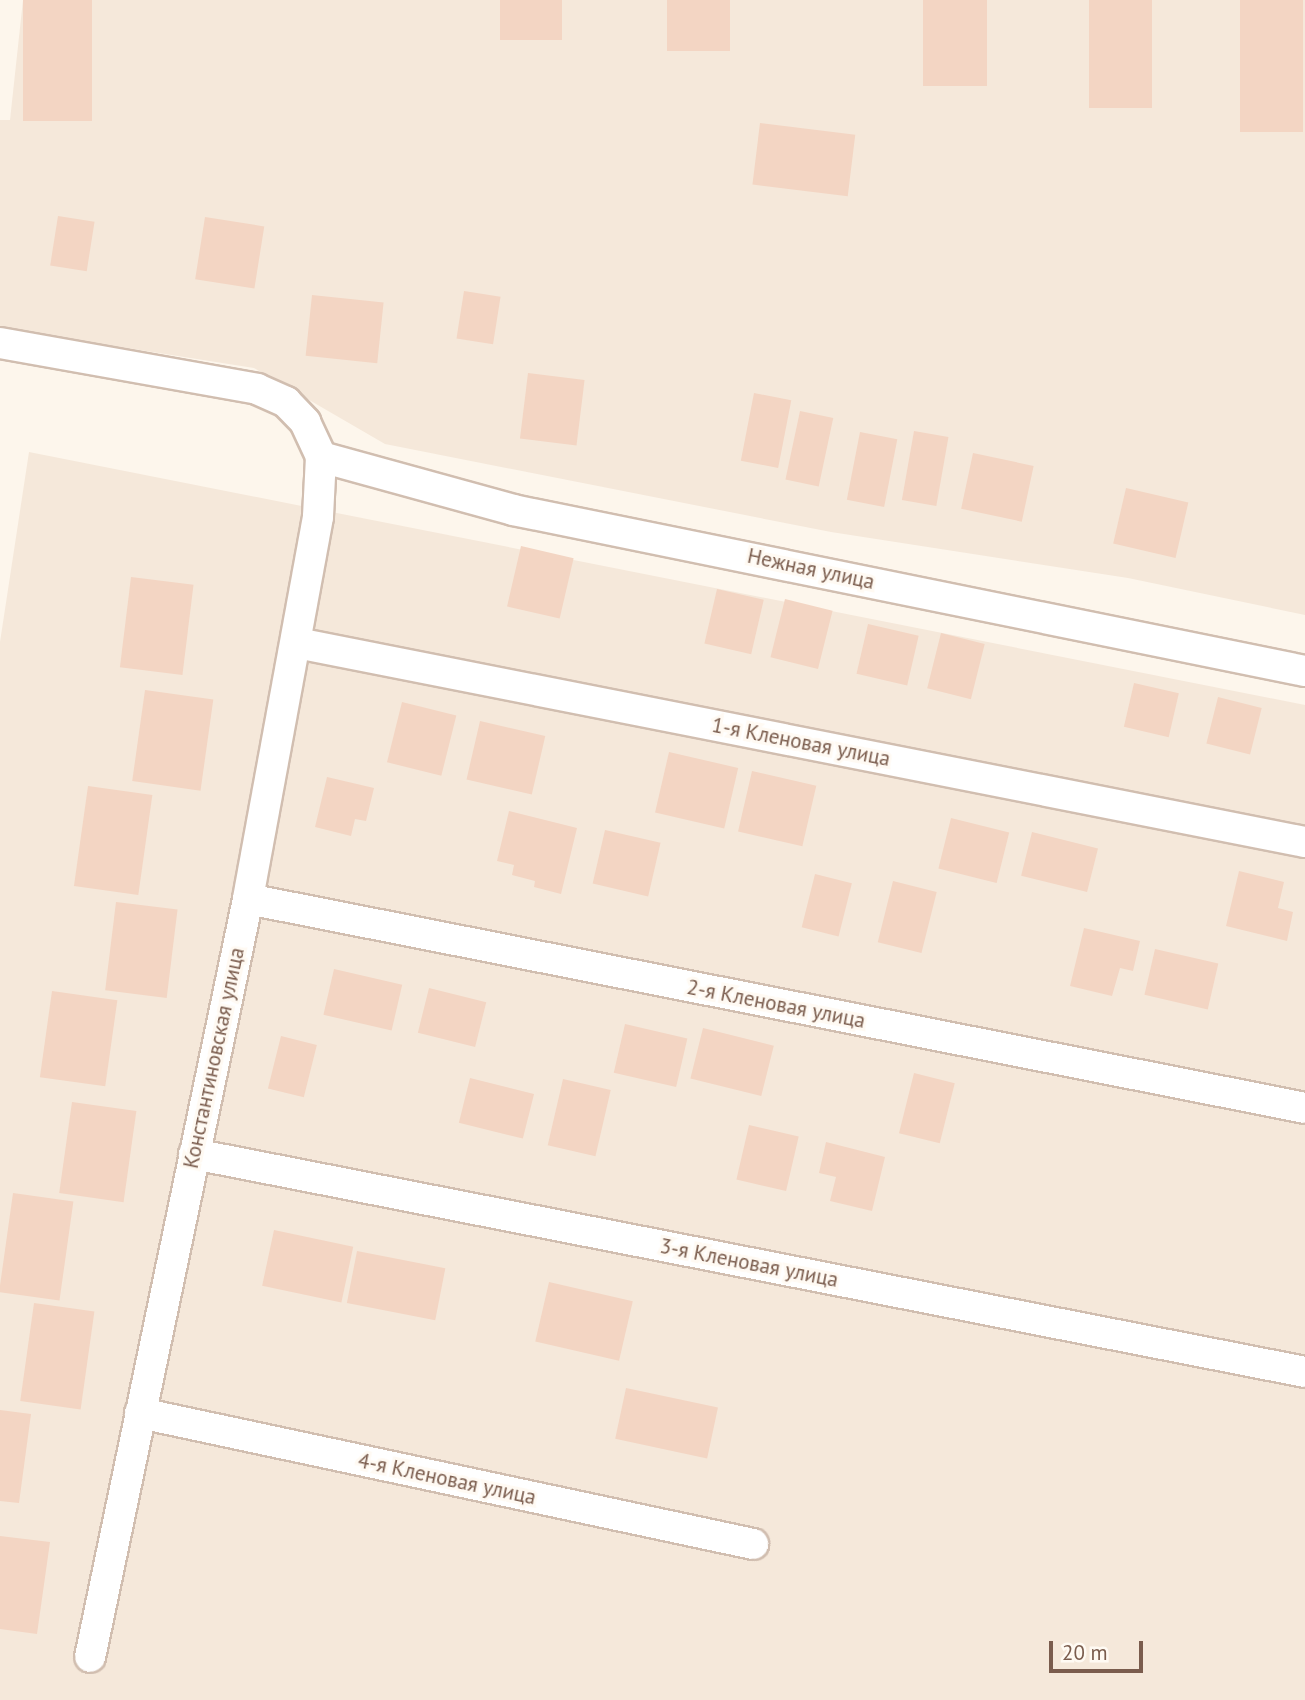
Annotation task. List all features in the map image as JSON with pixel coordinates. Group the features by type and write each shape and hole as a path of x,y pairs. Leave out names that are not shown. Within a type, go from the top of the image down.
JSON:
{"street":[{"path":"0,343 257,388 299,415 321,457"},
{"name":"Константиновская улица","path":"90,1657 248,899 297,643 321,457"},
{"name":"Нежная улица","path":"321,457 513,510 1305,671"},
{"name":"1-я Кленовая улица","path":"297,643 1305,842"},
{"name":"2-я Кленовая улица","path":"248,899 1305,1108"},
{"name":"3-я Кленовая улица","path":"194,1154 1305,1372"},
{"name":"4-я Кленовая улица","path":"140,1413 753,1544"}],"shaded area":[{"path":"23,0 1305,0 1305,615 1128,578 831,532 385,444 254,368 0,328 0,120 10,120"},
{"path":"29,452 1305,705 1305,1700 0,1700 0,642"}],"building":[{"path":"23,0 92,0 92,121 23,121"},
{"path":"500,0 562,0 562,40 500,40"},
{"path":"667,0 730,0 730,51 667,51"},
{"path":"923,0 987,0 987,86 923,86"},
{"path":"1089,0 1152,0 1152,108 1089,108"},
{"path":"1240,0 1303,0 1303,132 1240,132"},
{"path":"760,123 855,135 848,196 752,185"},
{"path":"58,216 95,222 87,271 50,265"},
{"path":"205,217 264,226 254,289 195,279"},
{"path":"464,291 501,297 493,344 456,338"},
{"path":"312,295 384,303 377,363 306,356"},
{"path":"528,373 585,380 577,445 520,439"},
{"path":"754,393 791,400 778,468 741,461"},
{"path":"800,411 833,418 819,487 785,479"},
{"path":"914,431 948,437 936,506 902,500"},
{"path":"860,432 897,439 884,507 847,500"},
{"path":"973,453 1034,466 1022,522 961,509"},
{"path":"1126,488 1188,502 1176,558 1113,544"},
{"path":"521,546 574,558 560,619 507,606"},
{"path":"131,577 194,585 182,675 120,667"},
{"path":"717,589 764,600 751,654 704,644"},
{"path":"785,599 833,611 818,669 770,657"},
{"path":"868,624 919,636 907,685 857,674"},
{"path":"941,633 985,644 971,699 927,688"},
{"path":"1134,683 1179,693 1169,737 1124,727"},
{"path":"145,690 213,700 201,791 132,781"},
{"path":"1218,697 1262,708 1250,754 1206,744"},
{"path":"402,702 456,716 441,776 387,762"},
{"path":"480,721 545,736 532,795 467,779"},
{"path":"669,752 738,768 724,828 655,812"},
{"path":"752,771 816,786 802,846 738,831"},
{"path":"327,777 374,788 366,821 355,819 351,836 315,827"},
{"path":"88,786 152,795 138,895 74,886"},
{"path":"509,811 577,828 561,894 534,887 535,881 512,875 514,865 497,861"},
{"path":"951,818 1009,833 997,883 938,868"},
{"path":"605,830 661,843 648,896 593,884"},
{"path":"1032,832 1098,848 1087,892 1021,876"},
{"path":"1239,871 1284,882 1278,908 1293,912 1287,941 1226,926"},
{"path":"815,874 852,883 839,937 802,927"},
{"path":"893,881 937,892 921,953 878,942"},
{"path":"116,902 178,910 167,998 105,990"},
{"path":"1084,928 1140,941 1133,971 1120,968 1112,996 1070,986"},
{"path":"1155,949 1218,964 1208,1009 1144,995"},
{"path":"334,969 402,985 392,1031 323,1015"},
{"path":"429,988 486,1002 475,1047 418,1033"},
{"path":"52,991 117,1000 105,1086 40,1077"},
{"path":"625,1024 687,1038 676,1087 614,1073"},
{"path":"703,1028 774,1046 761,1096 690,1078"},
{"path":"281,1036 317,1045 304,1097 268,1088"},
{"path":"914,1073 955,1083 940,1143 899,1133"},
{"path":"470,1078 534,1094 523,1139 459,1123"},
{"path":"563,1079 611,1090 595,1156 548,1145"},
{"path":"72,1102 136,1111 124,1202 59,1193"},
{"path":"749,1125 799,1136 786,1191 736,1180"},
{"path":"826,1142 885,1157 872,1211 830,1201 836,1177 819,1173"},
{"path":"13,1193 73,1201 59,1301 0,1292"},
{"path":"274,1230 353,1247 341,1303 262,1286"},
{"path":"357,1251 445,1268 435,1320 347,1303"},
{"path":"549,1282 633,1301 619,1361 535,1341"},
{"path":"34,1303 94,1311 81,1410 20,1401"},
{"path":"626,1388 718,1408 707,1458 615,1439"},
{"path":"0,1410 31,1414 19,1503 0,1501"},
{"path":"0,1536 50,1542 37,1634 0,1629"}]}
